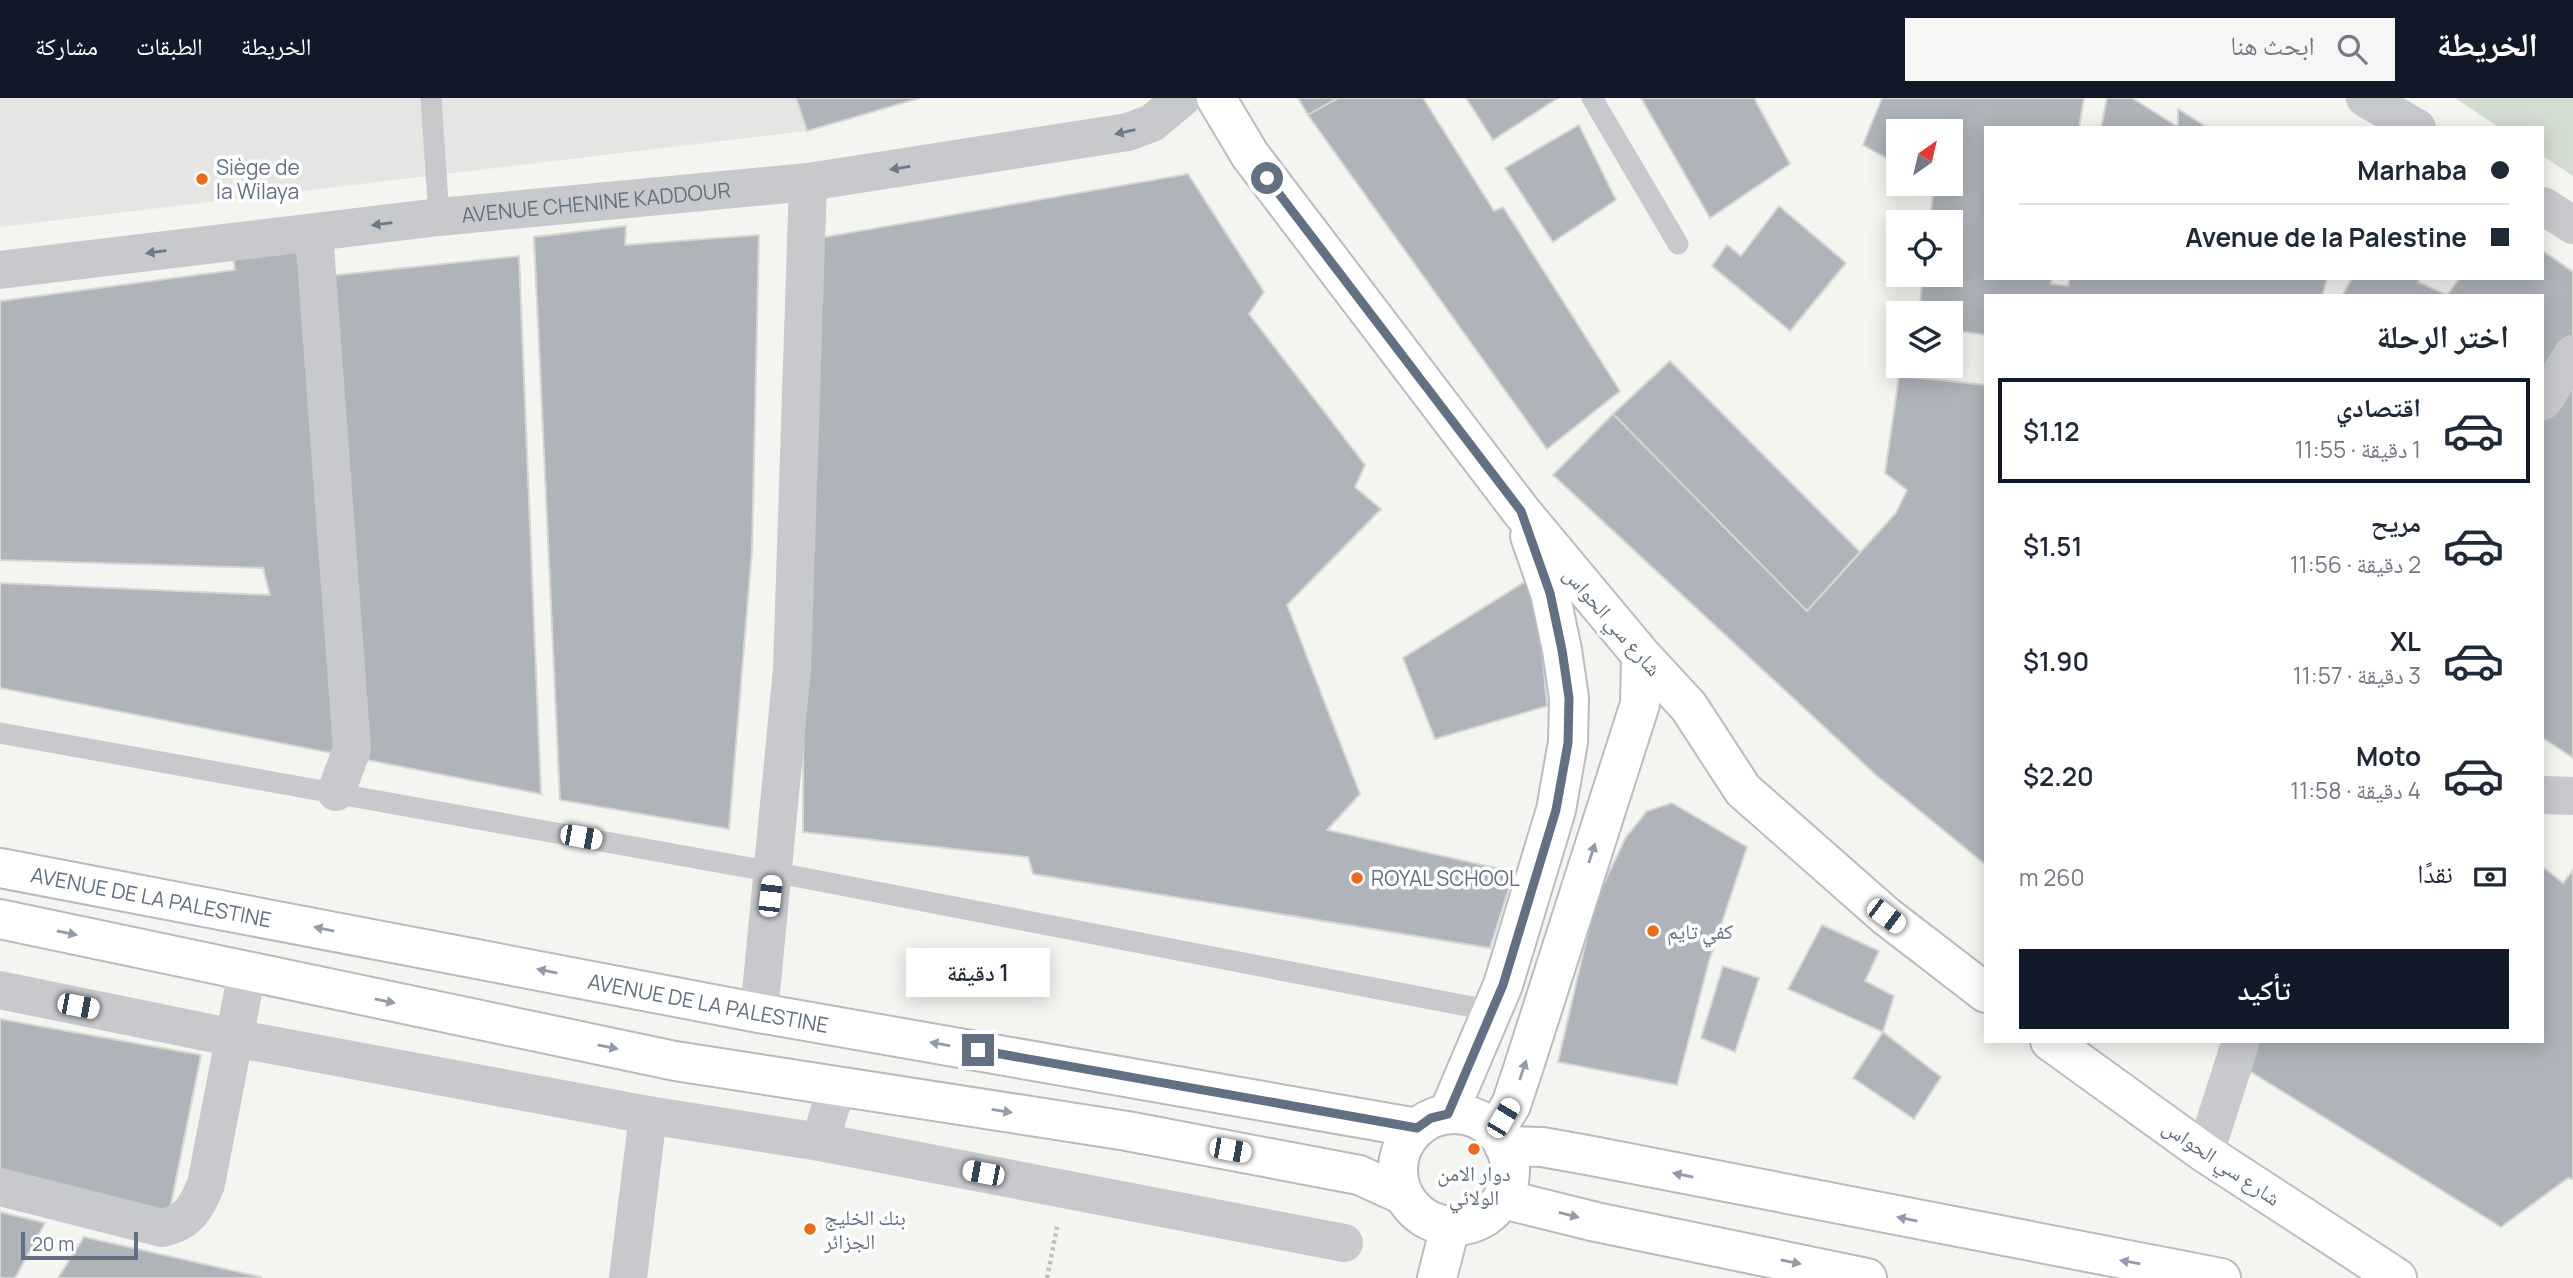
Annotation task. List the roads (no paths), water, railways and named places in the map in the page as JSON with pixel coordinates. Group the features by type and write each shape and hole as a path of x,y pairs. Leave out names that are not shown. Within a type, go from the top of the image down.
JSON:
{"main road":[{"name":"شارع سي الحواس","path":"1216,98 1250,155 1521,511 1641,655 1689,707 1743,790 1886,916 1984,991"},
{"path":"1403,1195 1398,1177 1398,1159 1405,1142 1433,1121 1493,1011 1545,850 1556,810 1568,743 1569,698 1562,650 1550,593 1521,511"},
{"path":"0,919 675,1061 1127,1131 1359,1174 1403,1195 1422,1217 1450,1227 1466,1226 1480,1220 1503,1199 1509,1181 1509,1163 1499,1139 1640,704 1641,655"},
{"name":"AVENUE DE LA PALESTINE","path":"0,868 759,1013 1433,1121"},
{"name":"شارع سي الحواس","path":"2053,1043 2205,1153 2397,1278"},
{"path":"1433,1121 1473,1118 1499,1139 2221,1278"},
{"path":"1503,1199 1596,1222 1865,1278"},
{"path":"1437,1278 1450,1227"}],"street":[{"name":"AVENUE CHENINE KADDOUR","path":"0,270 439,217 808,182 1128,132 1152,123 1182,98"},
{"path":"2365,98 2414,126"},
{"path":"759,1013 792,669 808,182"},
{"path":"2544,207 2573,225"},
{"path":"314,233 352,748 335,792"},
{"path":"2544,399 2573,354"},
{"path":"2544,795 2573,796"},
{"path":"0,1187 162,1228 188,1216 198,1205 206,1184 247,972"},
{"path":"0,990 234,1038 648,1115 820,1142 1344,1243"},
{"path":"2205,1153 2240,1043"},
{"path":"820,1142 837,1086"},
{"path":"628,1278 648,1115"}],"lane":[{"path":"431,98 439,217"},
{"path":"1592,98 1678,244"},
{"path":"0,733 773,872 1493,1011"}],"place":[{"name":"Siège de la Wilaya","path":"202,179"},
{"name":"ROYAL SCHOOL","path":"1357,878"},
{"name":"كفي تايم","path":"1653,931"},
{"name":"دوار الامن الولائي","path":"1474,1149"},
{"name":"بنك الخليج الجزائر","path":"810,1229"}]}
